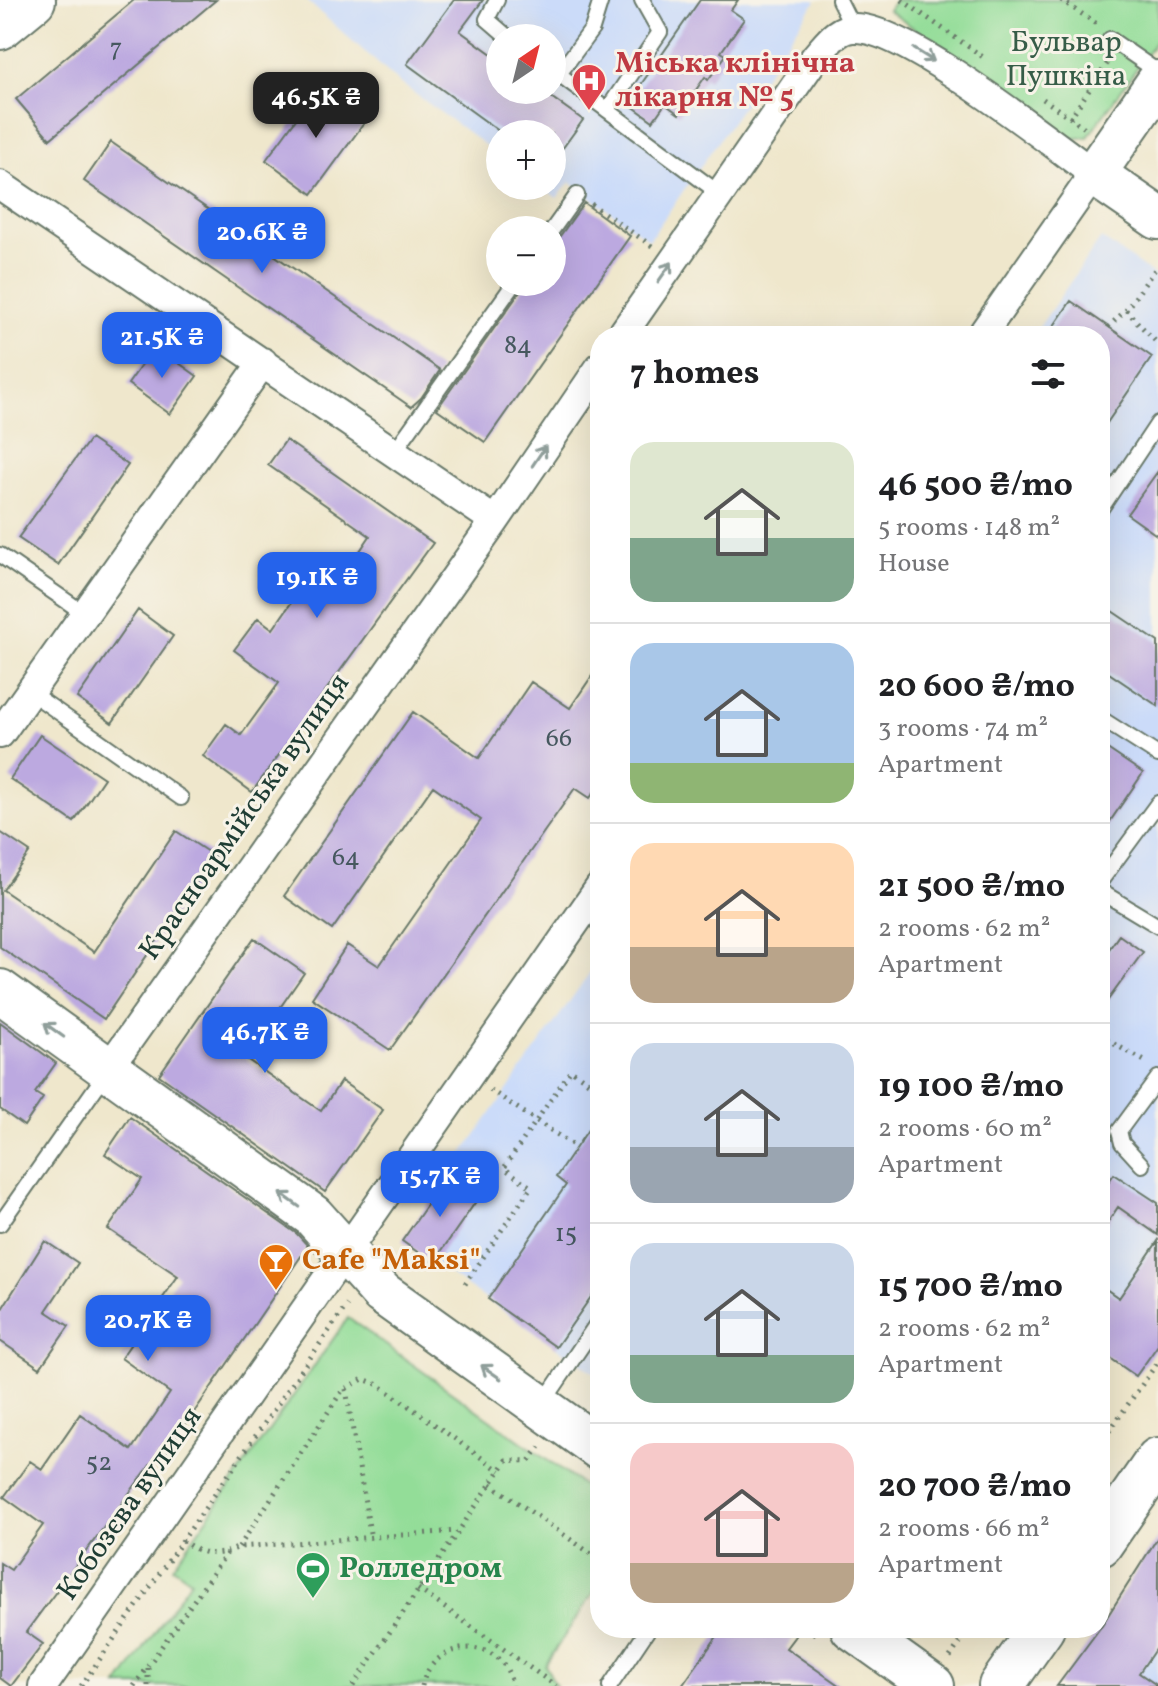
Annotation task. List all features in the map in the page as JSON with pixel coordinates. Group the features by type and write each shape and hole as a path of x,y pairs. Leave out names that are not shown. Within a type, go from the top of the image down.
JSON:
{"main road":[{"path":"0,27 33,0"},
{"path":"1110,1530 1158,1460"},
{"path":"1001,1686 1035,1638"}],"street":[{"path":"628,326 816,56 836,33 853,28 881,31 922,52 1158,218"},
{"path":"988,326 1158,82"},
{"path":"0,185 495,521"},
{"path":"0,734 263,362"},
{"name":"Красноармійська вулиця","path":"108,1069 590,382"},
{"name":"Кобозєва вулиця","path":"43,1686 590,901"},
{"path":"0,991 313,1216 382,1293 542,1425 590,1445"},
{"path":"870,1638 938,1676"}],"lane":[{"path":"493,24 487,19 497,0"},
{"path":"566,60 592,29 601,0"},
{"path":"607,110 660,32 642,0"},
{"path":"839,0 853,28"},
{"path":"1110,39 1158,72"},
{"path":"566,79 720,194"},
{"path":"562,216 577,195"},
{"path":"394,452 505,296"},
{"path":"1110,495 1158,423"},
{"path":"0,555 85,614"},
{"path":"30,692 181,798"},
{"path":"1110,724 1158,755"},
{"path":"1110,868 1158,803"},
{"path":"1110,897 1158,926"},
{"path":"0,1224 108,1069"},
{"path":"1142,1165 1122,1143 1119,1131 1158,1078"},
{"path":"542,1425 590,1337"},
{"path":"610,1686 642,1638"}],"path":[{"path":"577,195 674,260"},
{"path":"1109,326 1126,310 1158,265"},
{"path":"1126,310 1158,344"},
{"path":"1110,1042 1158,1069"},
{"path":"465,1284 531,1187 504,1168 571,1070 590,1083"},
{"path":"469,1075 576,1147"},
{"path":"81,1686 347,1305"},
{"path":"1110,1430 1158,1362"},
{"path":"239,1547 346,1389 363,1379 379,1385 500,1471"},
{"path":"346,1389 371,1539"},
{"path":"353,1686 507,1460 529,1461 542,1425"},
{"path":"491,1484 590,1553"},
{"path":"161,1520 202,1554 227,1553 239,1547 458,1531"},
{"path":"134,1686 227,1553"},
{"path":"418,1589 556,1686"},
{"path":"938,1676 963,1638"},
{"path":"422,1686 428,1668 451,1649 466,1646 494,1655 505,1666 512,1686"},
{"path":"494,1655 500,1646"},
{"path":"148,1666 148,1686"}],"shaded area":[{"name":"Міська клінічна лікарня № 5","path":"306,0 816,1 649,240 570,182 566,187 566,120 486,120 486,146 399,82"},
{"path":"1101,238 1158,278 1158,1345 1136,1376 1110,1358 1110,326 1040,326"},
{"path":"590,972 590,1370 433,1263 479,1197 447,1176"},
{"path":"1158,1646 1158,1686 1139,1673"}],"green space":[{"name":"Бульвар Пушкіна","path":"895,0 1158,0 1158,38 1088,137 1069,139 888,10"},
{"path":"348,1318 590,1491 590,1598 545,1665 556,1686 118,1686 191,1580 173,1567"}],"building":[{"path":"134,0 216,0 50,139 16,99"},
{"path":"454,0 483,0 460,31 486,50 486,104 561,104 583,120 566,144 566,120 486,122 407,64"},
{"path":"700,0 738,0 731,10 744,19 721,52 726,55 708,80 705,77 679,114 665,104 653,121 628,103"},
{"path":"321,85 367,119 312,194 266,160"},
{"path":"111,142 440,370 421,398 411,407 84,181"},
{"path":"584,203 630,236 485,442 437,409 517,296 566,296 566,228"},
{"path":"1071,301 1107,326 1054,326"},
{"path":"1110,328 1152,357 1110,418"},
{"path":"155,346 197,376 170,414 128,384"},
{"path":"90,439 128,465 58,565 18,538"},
{"path":"286,440 433,543 252,792 203,756 226,724 241,735 279,683 234,650 258,618 273,629 323,557 345,573 370,536 268,465"},
{"path":"1158,471 1158,536 1127,514"},
{"path":"138,610 173,636 112,723 77,698"},
{"path":"1110,610 1158,642 1158,706 1110,674"},
{"path":"590,679 590,798 575,788 390,1050 312,998 347,945 379,966 481,820 433,786 332,930 284,896 413,712 479,758 531,682 570,708"},
{"path":"40,735 104,778 74,822 10,779"},
{"path":"1110,751 1143,773 1110,821"},
{"path":"176,831 214,856 104,1019 0,947 0,832 30,852 3,890 94,952"},
{"path":"1119,935 1143,952 1110,997 1110,948"},
{"path":"254,938 304,973 245,1058 321,1111 341,1081 383,1110 325,1192 159,1075"},
{"path":"0,1022 56,1063 35,1093 43,1098 24,1126 0,1109"},
{"path":"130,1117 297,1234 308,1246 162,1459 157,1456 26,1632 43,1644 11,1686 0,1678 0,1563 11,1570 43,1525 4,1497 30,1461 42,1469 80,1414 131,1450 170,1393 121,1358 178,1276 108,1229 142,1179 105,1154"},
{"path":"590,1127 590,1298 556,1347 488,1299 566,1185 556,1177"},
{"path":"1114,1174 1158,1203 1158,1235 1118,1207 1110,1219 1110,1180"},
{"path":"447,1176 479,1197 433,1263 402,1241"},
{"path":"45,1241 78,1263 46,1311 69,1326 40,1368 0,1341 0,1312"},
{"path":"1158,1241 1158,1345 1136,1376 1110,1358 1110,1292 1119,1298"},
{"path":"1158,1537 1158,1645 1139,1673 1158,1686 1057,1686 1093,1638 1110,1638 1110,1612"},
{"path":"716,1638 794,1638 786,1648 840,1686 682,1686"}],"place":[{"name":"Міська клінічна лікарня № 5","path":"589,112"},
{"name":"Cafe \"Maksi\"","path":"276,1292"},
{"name":"Ролледром","path":"313,1600"}]}
